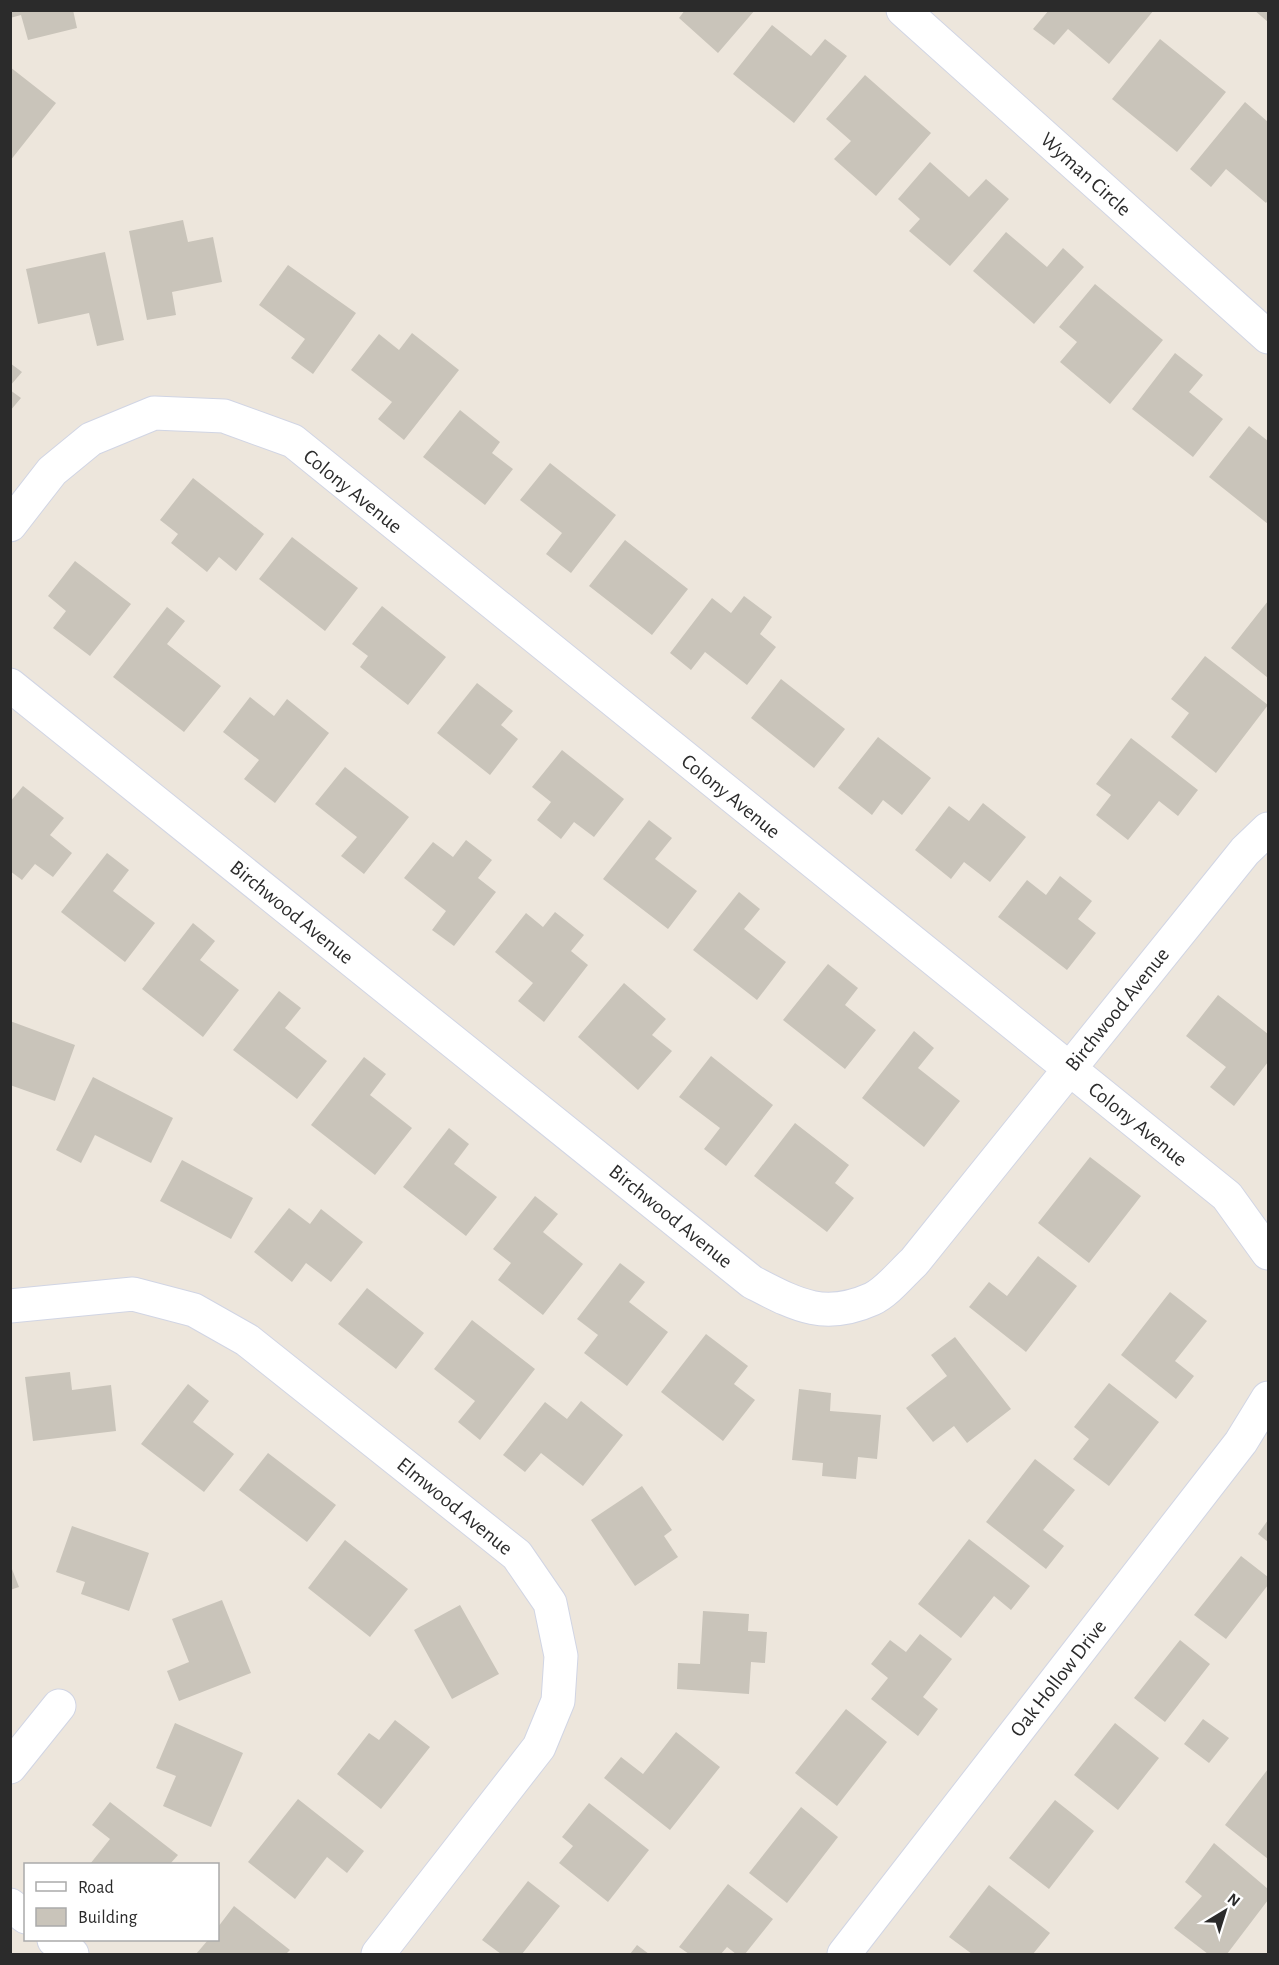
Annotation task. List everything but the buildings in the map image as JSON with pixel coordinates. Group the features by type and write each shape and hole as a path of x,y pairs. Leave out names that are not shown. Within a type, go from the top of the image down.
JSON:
{"street":[{"name":"Wyman Circle","path":"903,10 1269,337"},
{"name":"Colony Avenue","path":"10,525 52,471 91,439 154,413 224,416 293,441 1227,1196 1269,1253"},
{"name":"Birchwood Avenue","path":"10,685 752,1282 800,1307 831,1310 873,1298 906,1269 1245,851 1269,830"},
{"name":"Elmwood Avenue","path":"10,1306 133,1294 194,1310 247,1340 517,1554 550,1603 561,1656 558,1701 539,1747 378,1954"},
{"name":"Oak Hollow Drive","path":"844,1954 1241,1442 1269,1398"},
{"path":"10,1767 59,1706"},
{"path":"10,1905 24,1916"},
{"path":"55,1941 72,1954"}]}
